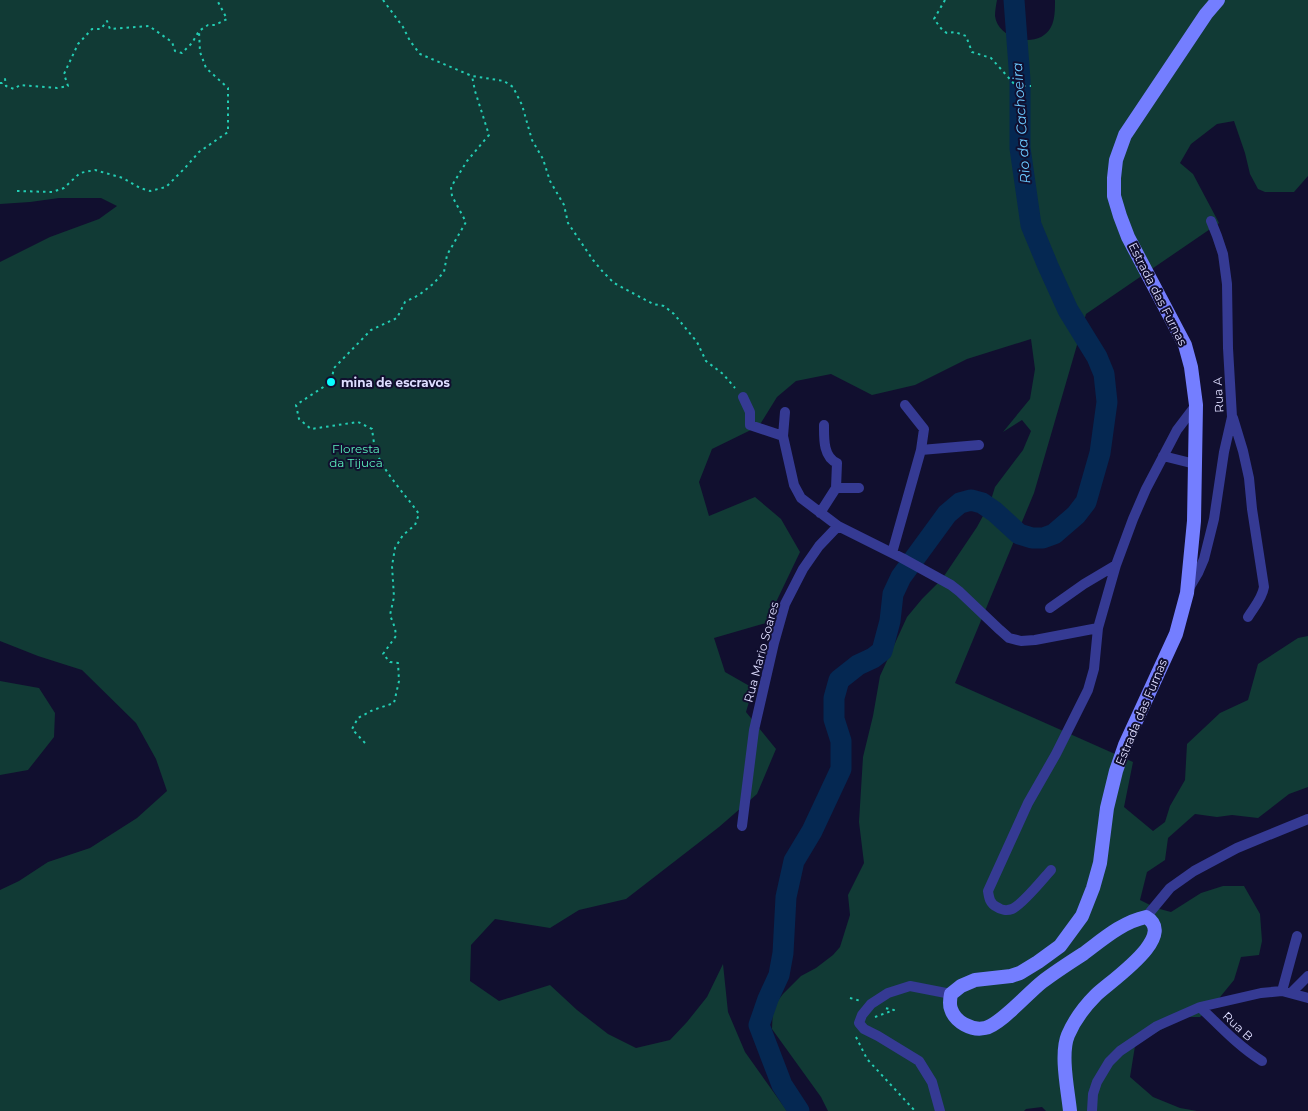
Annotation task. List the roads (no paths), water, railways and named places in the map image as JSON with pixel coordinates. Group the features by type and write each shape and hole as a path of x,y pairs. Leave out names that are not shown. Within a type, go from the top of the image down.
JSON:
{"main road":[{"name":"Estrada das Furnas","path":"951,994 961,986 976,980 1011,976 1020,973 1060,946 1082,916 1100,863 1107,808 1116,771 1125,745 1176,634 1187,593 1194,521 1196,405 1191,367 1185,345 1128,237 1114,196 1114,178 1116,160 1126,135 1206,14 1218,0"},
{"path":"951,994 951,1010 961,1023 973,1028 986,1028 998,1021 1042,982 1121,927 1137,919 1146,917 1150,920 1156,931 1150,945 1095,996 1077,1019 1067,1037 1065,1068 1070,1111"}],"street":[{"name":"Rua A","path":"1187,593 1204,559 1214,519 1224,452 1232,416 1227,284 1223,254 1218,236 1210,222"},
{"path":"742,397 750,412 750,426 783,436"},
{"path":"892,553 921,450 924,429 905,405"},
{"path":"1051,870 1017,906 1010,910 1001,910 993,906 988,891 1024,812 1088,690 1094,669 1098,628 1116,566 1133,518 1177,430 1196,405"},
{"path":"785,412 783,436 794,485 801,498 838,526 934,575 960,592 1009,638 1021,641 1035,640 1098,628"},
{"path":"1232,416 1244,452 1249,478 1264,587 1260,599 1248,617"},
{"path":"820,512 836,488 837,463 832,461 825,447 824,425"},
{"path":"921,450 979,445"},
{"path":"1163,456 1196,464"},
{"path":"836,488 859,488"},
{"name":"Rua Mario Soares","path":"742,826 752,740 785,604 803,569 819,546 838,526"},
{"path":"1050,608 1084,584 1116,566"},
{"path":"1146,917 1170,888 1194,871 1237,848 1308,819"},
{"path":"1287,992 1297,936"},
{"path":"1287,992 1308,976"},
{"path":"940,1111 932,1082 919,1061 864,1029 859,1022 871,1004 888,993 910,986 951,994"},
{"path":"1092,1111 1093,1094 1097,1082 1109,1062 1120,1051 1157,1026 1200,1007 1261,993 1287,992 1308,998"},
{"name":"Rua B","path":"1200,1007 1249,1053 1262,1061"}],"waterway":[{"name":"Rio da Cachoeira","path":"799,1111 782,1085 759,1025 779,975 783,953 786,897 794,861 812,831 841,769 841,741 834,719 834,698 839,680 858,665 873,658 882,651 890,621 893,594 901,577 947,514 960,503 971,500 982,503 995,512 1019,534 1032,538 1043,538 1054,534 1076,515 1086,502 1100,453 1107,402 1104,374 1097,357 1068,310 1031,225 1020,148 1020,80 1014,0"}],"place":[{"name":"mina de escravos","path":"331,382"}],"park label":[{"name":"Floresta da Tijuca","path":"356,455"}]}
